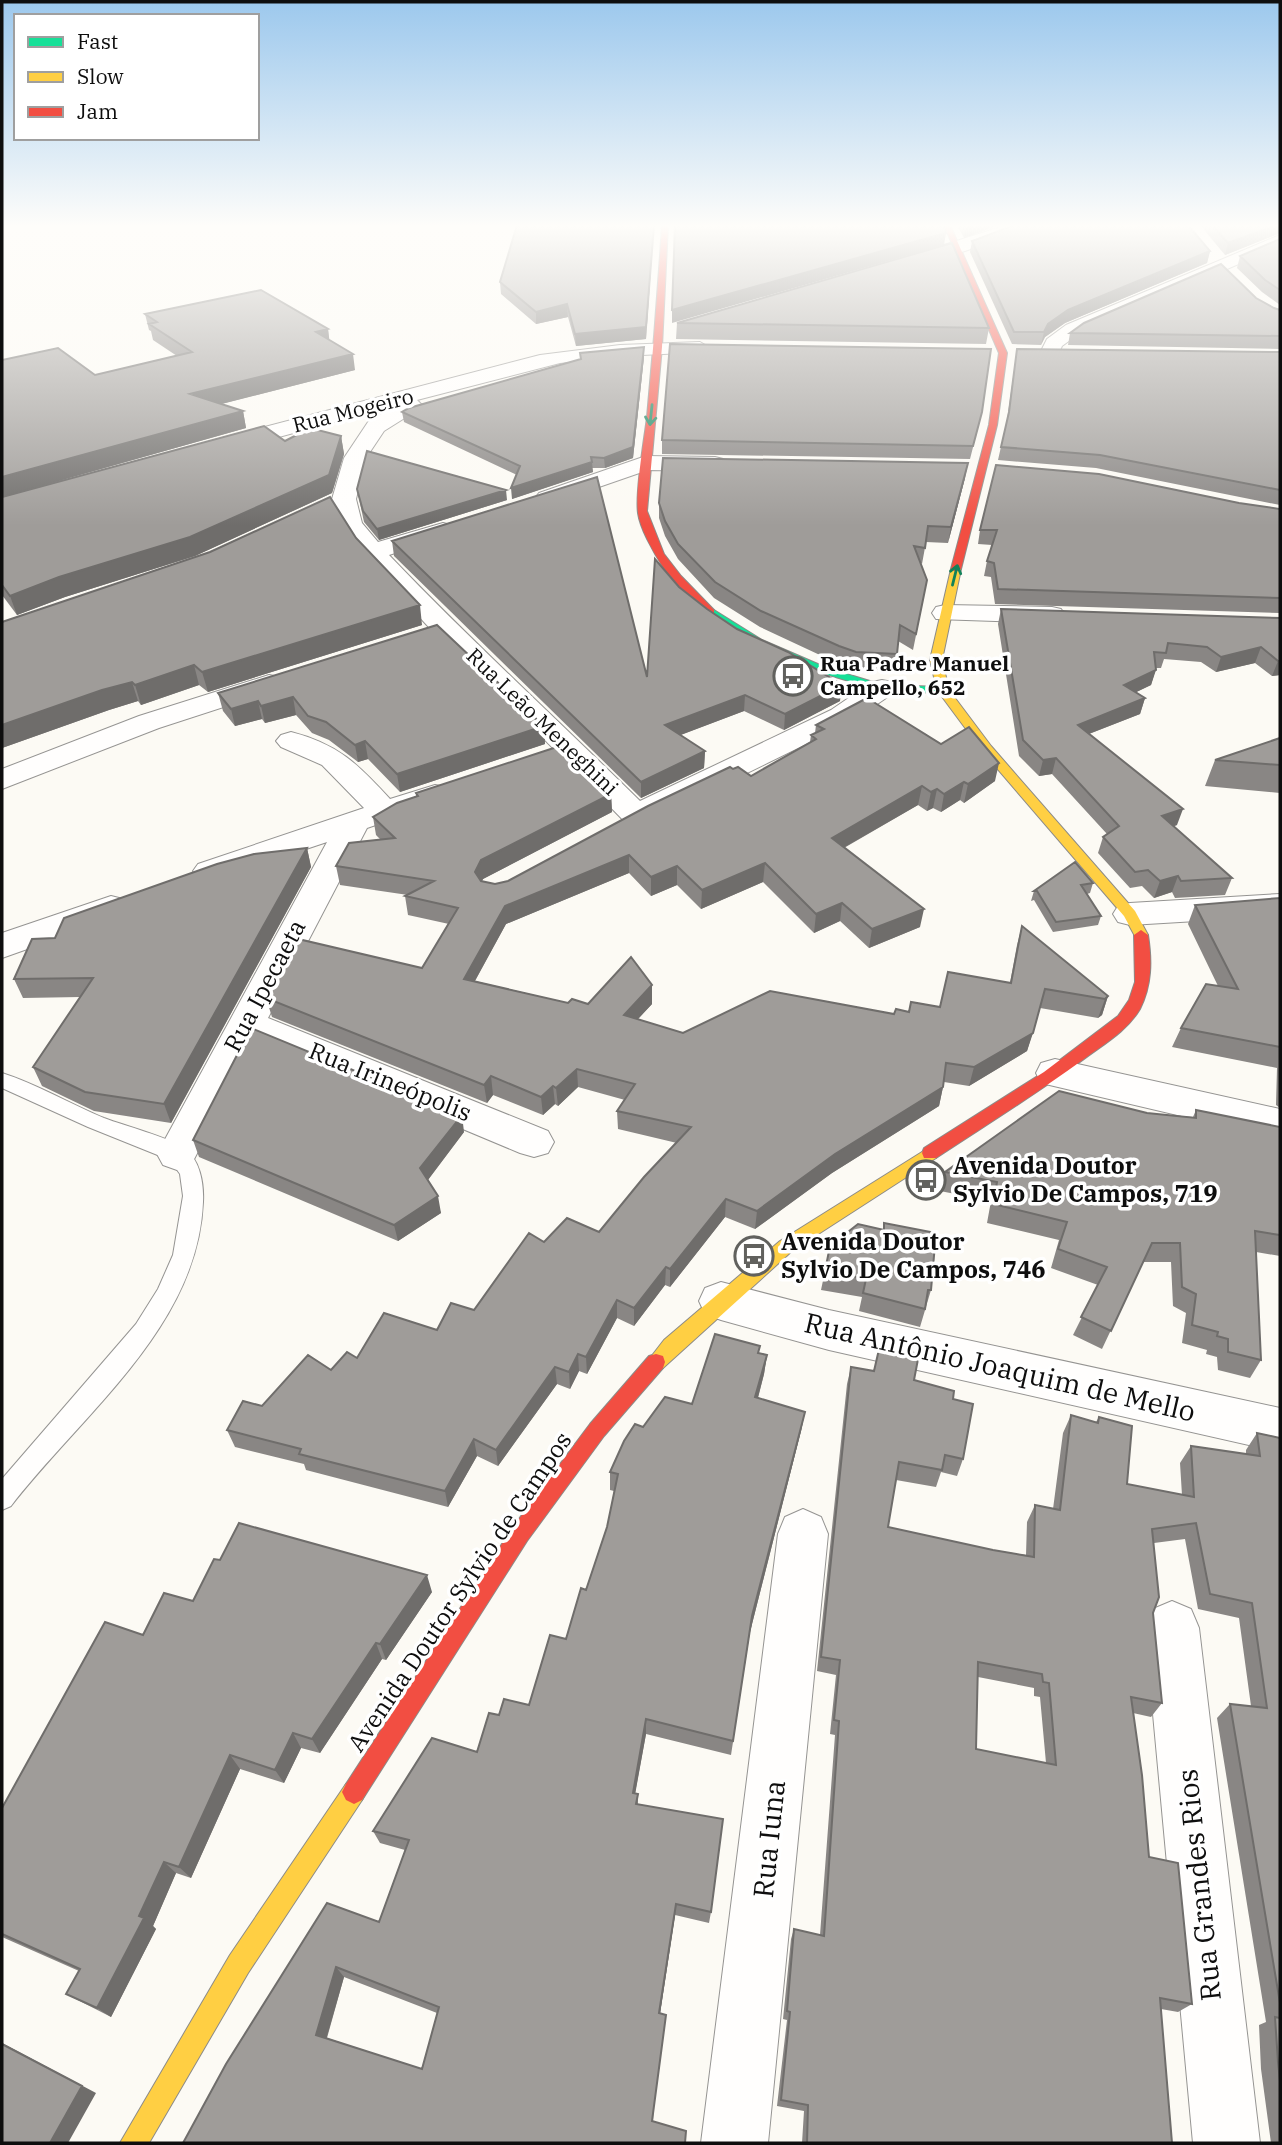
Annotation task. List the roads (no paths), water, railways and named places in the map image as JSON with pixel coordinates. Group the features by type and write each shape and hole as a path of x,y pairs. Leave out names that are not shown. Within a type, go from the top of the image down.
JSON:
{"main road":[{"path":"660,325 642,511 647,534 661,561 709,612 783,654 823,670 882,688 943,690"},
{"name":"Avenida Doutor Sylvio de Campos","path":"134,2143 239,1964 358,1786 520,1534 597,1430 671,1346 786,1246 1055,1073 1104,1037 1131,1012 1143,985 1145,962 1141,934 1130,914 987,749 943,690 936,660 945,613 992,470 1000,390 1009,353 996,325"}],"street":[{"path":"1051,353 1054,343 1082,325"},
{"path":"658,341 683,328"},
{"name":"Rua Mogeiro","path":"203,451 540,361 658,341 724,348"},
{"path":"977,352 1009,353"},
{"name":"Rua Leão Meneghini","path":"453,385 399,412 376,427 355,458 332,505 373,552 432,633 510,688 636,815 841,716 882,688"},
{"path":"527,504 646,463 740,464"},
{"path":"953,469 992,470"},
{"path":"373,552 466,523"},
{"path":"945,613 1080,616"},
{"path":"2,779 149,722 289,676"},
{"path":"291,741 322,749 339,763 369,815"},
{"path":"534,761 569,749"},
{"path":"185,880 462,785"},
{"name":"Rua Ipecaeta","path":"177,1154 245,1023 369,815"},
{"path":"603,832 636,815"},
{"path":"2,946 145,894"},
{"path":"1130,914 1280,905"},
{"name":"Rua Irineópolis","path":"245,1023 534,1142"},
{"path":"1055,1073 1280,1124"},
{"name":"Rua Antônio Joaquim de Mello","path":"721,1301 829,1330 1280,1430"},
{"name":"Rua Iuna","path":"734,2143 803,1534"},
{"name":"Rua Grandes Rios","path":"1172,1628 1227,2143"}],"lane":[{"path":"2,1080 94,1122 177,1154 187,1164 194,1187 183,1263 156,1312 114,1368 34,1456 2,1498"}],"place":[{"name":"Rua Padre Manuel Campello, 652","path":"793,676"},
{"name":"Avenida Doutor Sylvio De Campos, 719","path":"926,1180"},
{"name":"Avenida Doutor Sylvio De Campos, 746","path":"754,1256"}]}
